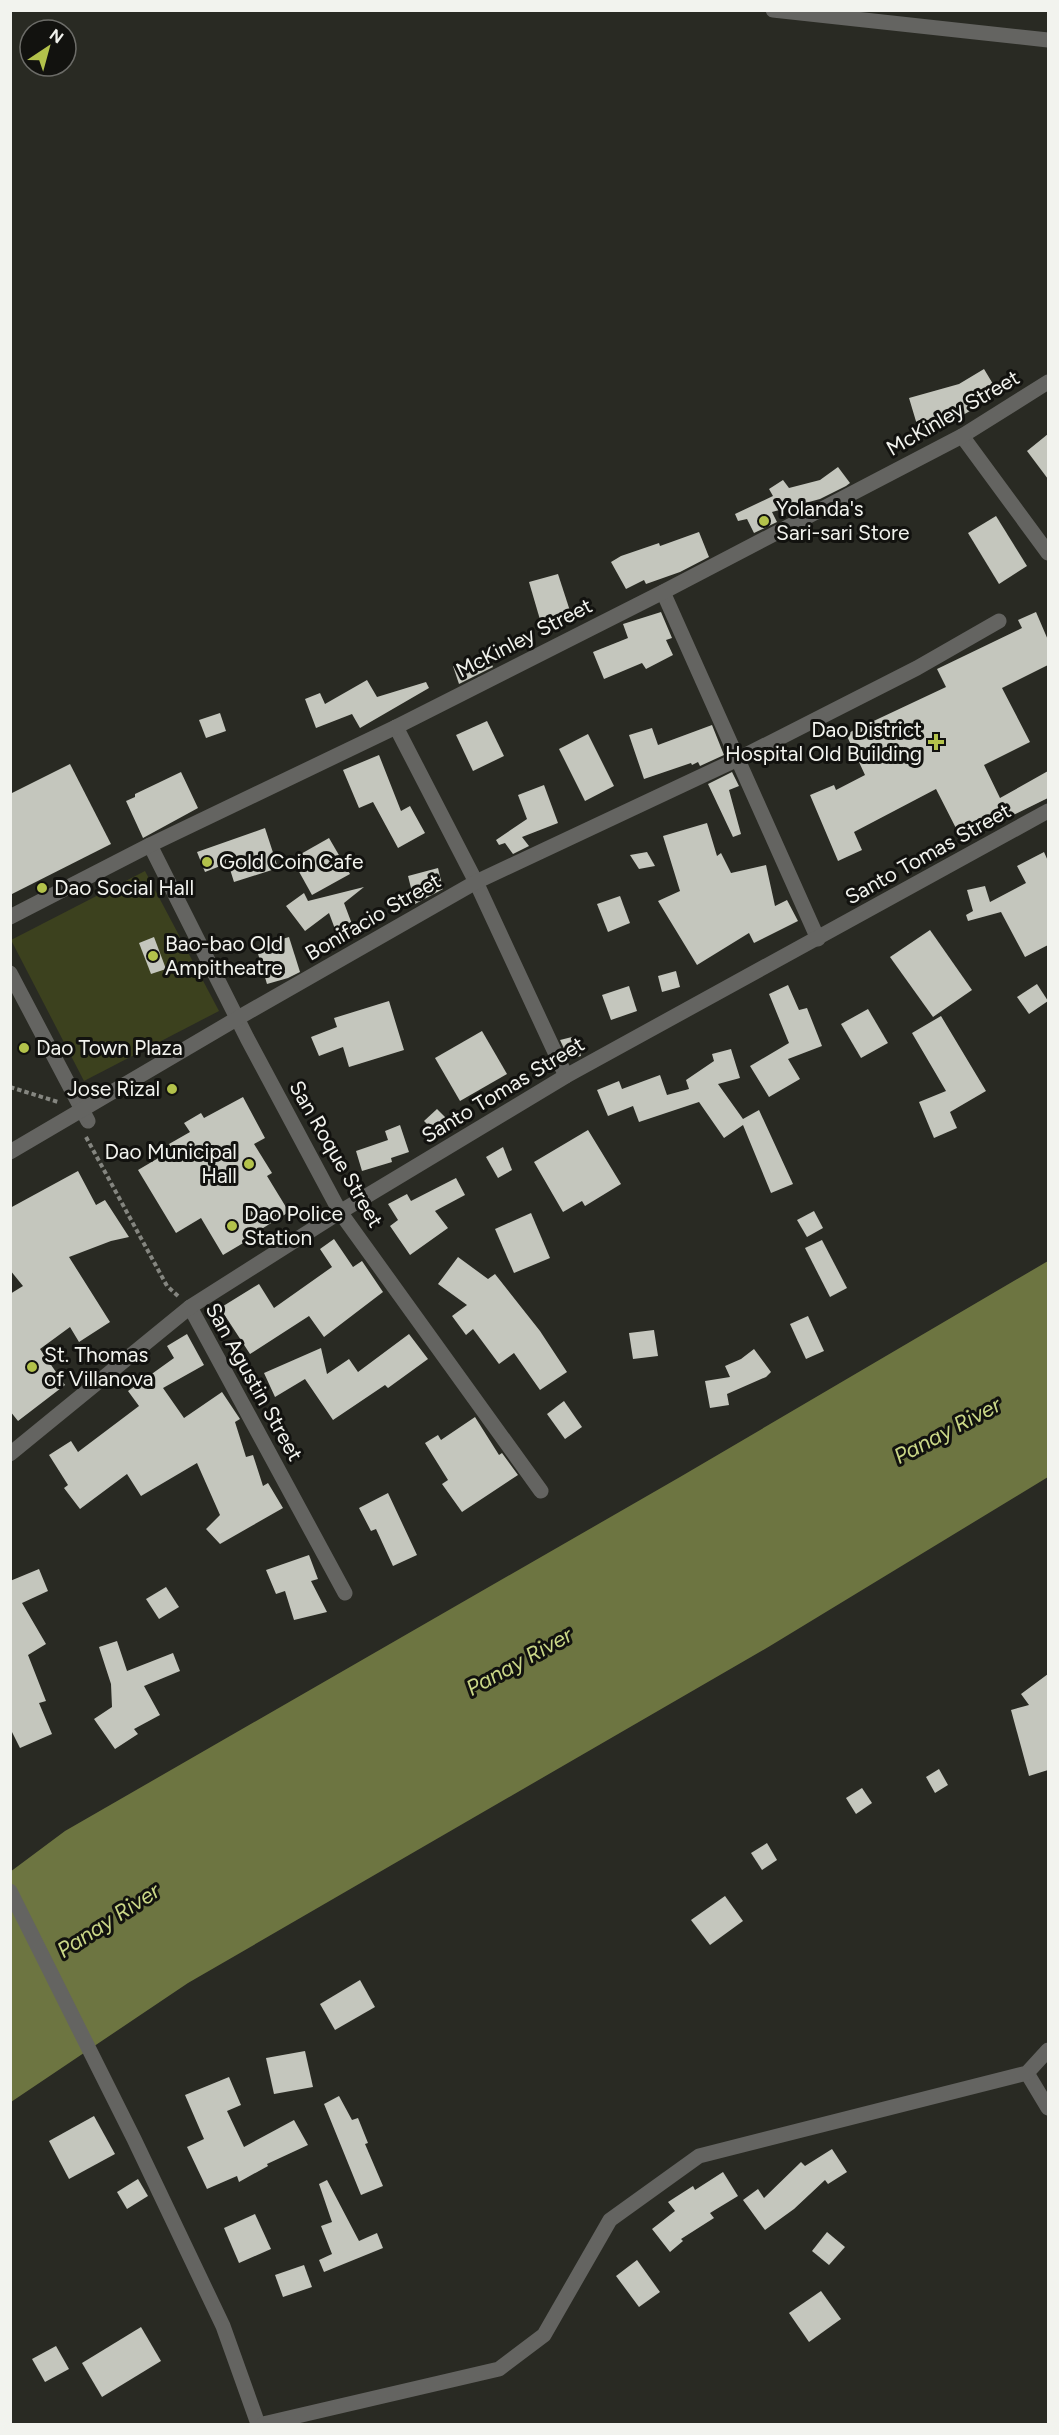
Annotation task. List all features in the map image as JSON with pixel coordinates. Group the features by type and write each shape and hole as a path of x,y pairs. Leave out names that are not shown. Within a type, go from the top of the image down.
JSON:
{"street":[{"path":"773,10 1048,40"},
{"name":"McKinley Street","path":"10,917 150,845 396,727 663,592 962,436 1048,382"},
{"path":"962,436 1048,553"},
{"path":"663,592 819,939"},
{"name":"Bonifacio Street","path":"10,1152 85,1115 238,1018 476,882 738,759 917,668 999,621"},
{"path":"396,727 476,882 566,1076"},
{"name":"Santo Tomas Street","path":"10,1454 190,1307 340,1212 566,1076 819,939 1048,811"},
{"name":"San Roque Street","path":"150,845 340,1212 541,1491"},
{"path":"10,973 85,1115"},
{"name":"San Agustin Street","path":"190,1307 345,1593"},
{"path":"10,1891 134,2139 223,2326 258,2424"},
{"path":"263,2424 499,2369 544,2335 610,2220 699,2156 1027,2073 1048,2050"},
{"path":"1027,2073 1048,2108"}],"path":[{"path":"10,1087 85,1115"},
{"name":"San Agustin Street","path":"85,1115 86,1140 97,1161 167,1286 190,1307"}],"shaded area":[{"path":"145,871 219,1011 84,1081 11,940"}],"water":[{"name":"Panay River","path":"1048,1261 1048,1477 770,1646 188,1983 11,2102 10,1872 65,1831 680,1477"}],"building":[{"path":"984,369 999,394 963,415 918,428 909,398 959,384"},
{"path":"1048,434 1048,479 1027,451"},
{"path":"838,467 850,483 846,486 820,499 772,512 777,522 754,533 747,519 738,521 735,514 773,496 769,489 783,480 789,488 820,480"},
{"path":"996,516 1027,566 999,584 968,533"},
{"path":"699,532 709,557 680,572 646,584 644,580 626,589 611,562 621,556 659,543 660,546"},
{"path":"558,574 571,614 541,623 529,582"},
{"path":"661,612 672,638 666,640 673,655 646,669 642,663 604,679 593,652 628,638 623,624"},
{"path":"1036,612 1048,640 1048,665 1002,688 1030,742 984,765 1000,798 1048,771 1048,798 962,840 936,789 854,832 862,850 838,861 810,795 834,785 836,790 865,775 846,734 946,687 937,669 1022,628 1018,620"},
{"path":"488,655 493,667 459,684 453,666"},
{"path":"367,680 377,697 426,682 429,688 360,728 352,714 316,728 305,699 320,693 325,704"},
{"path":"220,713 226,731 206,738 199,720"},
{"path":"487,721 504,756 473,771 456,735"},
{"path":"712,725 724,755 700,766 698,762 692,765 691,763 644,779 629,735 652,728 658,745"},
{"path":"588,734 614,786 585,801 559,749"},
{"path":"379,755 401,811 410,806 425,833 398,848 373,802 359,808 343,770"},
{"name":"Dao Social Hall","path":"70,764 111,844 10,895 10,794"},
{"path":"181,772 198,808 143,838 126,801 135,797 135,794"},
{"path":"732,772 739,786 729,790 741,834 733,837 708,784"},
{"path":"544,785 558,823 522,837 529,846 513,854 505,843 499,845 496,840 527,819 518,795"},
{"path":"707,823 717,856 721,853 731,873 766,865 775,906 787,900 798,921 754,943 749,933 697,965 658,901 680,891 663,836"},
{"path":"265,828 278,868 234,882 228,863 205,872 197,852"},
{"path":"329,838 350,874 312,895 292,859"},
{"path":"647,852 655,866 639,869 630,855"},
{"path":"1044,852 1048,861 1048,945 1025,957 1001,912 968,921 966,915 973,911 967,890 985,886 990,902 1026,883 1017,866"},
{"path":"438,868 443,889 415,904 408,876"},
{"path":"364,887 344,903 355,932 338,937 329,913 305,931 286,906 304,893 308,901"},
{"path":"620,896 630,923 608,932 597,904"},
{"path":"930,930 972,990 933,1017 890,957"},
{"name":"Bao-bao Old Ampitheatre","path":"154,937 166,969 151,974 139,943"},
{"path":"289,937 300,972 267,984 256,947"},
{"path":"676,971 680,987 662,992 658,976"},
{"path":"1037,984 1048,1001 1029,1014 1017,997"},
{"path":"788,985 799,1010 807,1008 822,1046 788,1059 800,1079 769,1097 750,1066 789,1043 769,994"},
{"path":"629,986 637,1011 611,1020 602,995"},
{"path":"389,1001 404,1050 349,1067 343,1047 319,1056 311,1037 337,1027 334,1018"},
{"path":"868,1009 888,1043 861,1058 841,1024"},
{"path":"941,1016 986,1091 950,1112 957,1128 934,1138 919,1102 946,1091 912,1033"},
{"path":"482,1031 507,1074 460,1101 435,1058"},
{"path":"576,1036 581,1056 569,1059 560,1040"},
{"path":"731,1049 740,1078 718,1084 743,1119 759,1110 793,1184 771,1193 743,1125 724,1138 699,1102 639,1122 633,1106 608,1116 597,1090 619,1081 622,1089 660,1075 667,1095 689,1089 686,1080 714,1061 712,1054"},
{"path":"243,1097 265,1138 254,1144 272,1173 267,1176 289,1212 255,1233 257,1235 223,1255 201,1218 176,1233 138,1170 172,1150 169,1144 190,1132 184,1123 201,1113 204,1118"},
{"path":"437,1109 449,1121 437,1134 424,1121"},
{"path":"400,1125 409,1152 391,1158 392,1162 362,1171 356,1151 388,1140 385,1131"},
{"path":"588,1130 621,1184 585,1206 582,1201 563,1212 534,1162"},
{"path":"503,1147 512,1170 498,1178 486,1157"},
{"path":"78,1171 96,1205 105,1200 129,1237 111,1241 69,1257 110,1322 79,1342 70,1327 40,1349 65,1385 18,1421 10,1411 10,1294 23,1286 10,1270 10,1208"},
{"path":"456,1178 465,1195 435,1211 448,1228 410,1255 390,1226 398,1220 388,1204 407,1194 411,1201"},
{"path":"814,1211 823,1228 807,1237 797,1220"},
{"path":"531,1213 550,1258 514,1273 495,1229"},
{"path":"334,1239 353,1267 362,1261 383,1292 324,1337 309,1316 250,1354 220,1308 259,1284 274,1308 332,1267 320,1249"},
{"path":"822,1240 847,1288 830,1297 805,1248"},
{"path":"458,1257 488,1279 495,1274 540,1331 567,1372 540,1390 514,1353 499,1364 473,1329 466,1335 452,1316 467,1305 438,1284"},
{"path":"808,1316 824,1351 806,1359 790,1324"},
{"path":"654,1330 658,1356 633,1359 629,1333"},
{"path":"187,1334 204,1365 163,1388 184,1418 222,1392 240,1419 235,1422 246,1457 253,1455 263,1486 268,1483 283,1508 220,1544 206,1529 220,1515 197,1463 141,1496 127,1474 80,1509 64,1488 68,1485 49,1455 71,1441 78,1452 139,1406 128,1391 174,1358 167,1346"},
{"path":"409,1334 428,1359 388,1388 385,1385 333,1420 305,1379 275,1397 264,1373 321,1348 327,1374 349,1359 358,1372"},
{"path":"754,1349 771,1372 766,1377 727,1394 729,1405 710,1408 705,1381 730,1377 725,1366 741,1359"},
{"path":"564,1401 582,1427 565,1439 547,1414"},
{"path":"475,1417 499,1455 502,1453 518,1475 462,1512 442,1484 448,1480 425,1443 438,1435 441,1440"},
{"path":"388,1493 417,1555 393,1566 376,1529 371,1531 359,1508"},
{"path":"309,1555 318,1579 311,1581 327,1612 294,1620 285,1591 276,1594 266,1570"},
{"path":"39,1569 48,1591 22,1603 46,1644 28,1655 46,1701 39,1703 52,1734 20,1748 10,1728 10,1581"},
{"path":"166,1587 179,1607 159,1619 146,1599"},
{"path":"117,1641 127,1671 173,1653 180,1671 144,1686 160,1715 134,1729 138,1734 115,1749 94,1719 112,1707 111,1684 99,1647"},
{"path":"1048,1674 1048,1770 1029,1776 1011,1710 1029,1705 1021,1694"},
{"path":"939,1769 948,1785 935,1793 926,1777"},
{"path":"862,1788 872,1803 856,1814 846,1798"},
{"path":"767,1843 777,1860 762,1870 751,1853"},
{"path":"725,1896 743,1921 710,1945 691,1920"},
{"path":"360,1980 375,2007 335,2030 320,2004"},
{"path":"305,2051 313,2087 274,2094 266,2058"},
{"path":"229,2077 241,2105 227,2111 244,2147 294,2120 308,2145 267,2164 268,2166 239,2182 237,2176 207,2189 187,2147 204,2139 185,2095"},
{"path":"339,2096 352,2120 358,2118 368,2143 365,2144 383,2186 361,2195 324,2104"},
{"path":"94,2116 115,2154 69,2179 49,2141"},
{"path":"832,2149 847,2172 828,2184 825,2180 794,2209 765,2230 743,2200 758,2189 764,2198 801,2162 805,2166"},
{"path":"723,2172 738,2196 710,2213 714,2218 681,2239 683,2241 670,2252 652,2229 675,2211 668,2202 693,2186 695,2190"},
{"path":"138,2179 148,2196 127,2209 117,2192"},
{"path":"327,2180 359,2241 377,2233 383,2248 324,2272 319,2260 332,2254 321,2226 332,2222 319,2184"},
{"path":"255,2214 271,2249 239,2263 224,2228"},
{"path":"827,2232 845,2247 829,2265 812,2251"},
{"path":"637,2260 660,2292 639,2307 616,2276"},
{"path":"304,2265 312,2287 283,2297 275,2275"},
{"path":"821,2291 841,2319 809,2342 789,2313"},
{"path":"141,2327 161,2361 102,2397 82,2363"},
{"path":"56,2346 69,2369 45,2382 32,2359"}],"place":[{"name":"Yolanda's Sari-sari Store","path":"764,521"},
{"name":"Dao District Hospital Old Building","path":"936,742"},
{"name":"Gold Coin Cafe","path":"207,862"},
{"name":"Dao Social Hall","path":"42,888"},
{"name":"Bao-bao Old Ampitheatre","path":"153,956"},
{"name":"Dao Town Plaza","path":"24,1048"},
{"name":"Jose Rizal","path":"172,1089"},
{"name":"Dao Municipal Hall","path":"249,1164"},
{"name":"Dao Police Station","path":"232,1226"},
{"name":"St. Thomas of Villanova","path":"32,1367"}]}
